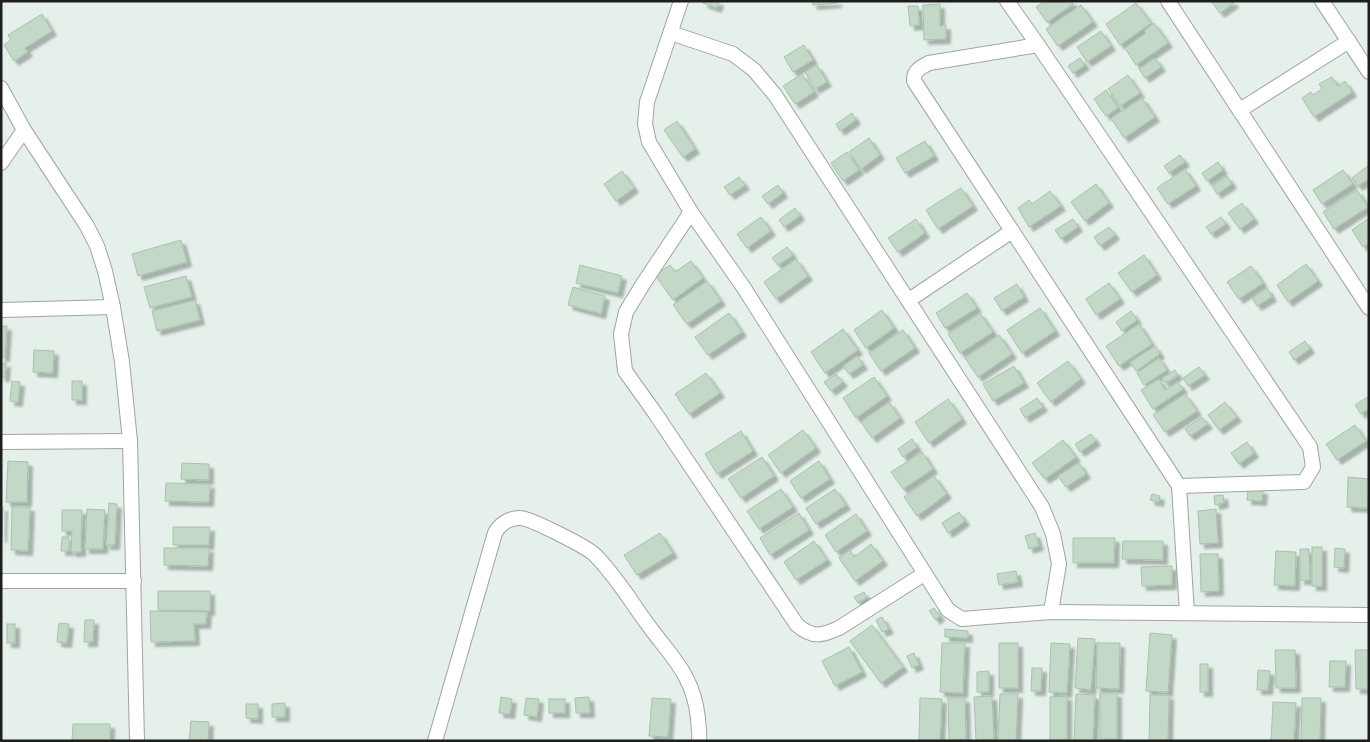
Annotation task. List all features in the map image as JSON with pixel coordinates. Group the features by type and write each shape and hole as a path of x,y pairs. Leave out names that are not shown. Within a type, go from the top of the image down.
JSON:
{"street":[{"path":"681,1 647,102 645,124 649,142 691,212 750,297 948,610 962,619 1051,612 1369,615"},
{"path":"1006,1 1038,45 1310,447 1313,467 1304,482 1179,486"},
{"path":"1168,1 1369,308"},
{"path":"1322,1 1369,72"},
{"path":"671,33 733,54 754,70 775,95 1042,507 1053,534 1060,564 1051,612"},
{"path":"1240,110 1349,41"},
{"path":"1038,45 929,63 919,68 914,81 1179,486 1187,614"},
{"path":"1,88 24,130 87,226 97,246 113,307 122,362 130,441 137,741"},
{"path":"1,162 24,130"},
{"path":"691,212 642,284 626,312 621,334 625,372 655,413 797,625 804,632 825,635 924,574"},
{"path":"909,300 1012,231"},
{"path":"1,310 113,307"},
{"path":"1,442 130,441"},
{"path":"434,741 495,533 500,525 521,518 560,535 594,553 613,576 682,669 690,684 696,708 699,741"},
{"path":"1,581 134,581"}],"building":[{"path":"704,1 719,1 717,8 703,3"},
{"path":"812,1 837,1 837,3 813,5"},
{"path":"1045,1 1072,1 1073,4 1047,22 1036,7"},
{"path":"1211,1 1233,1 1234,3 1220,13"},
{"path":"1136,3 1151,23 1120,45 1106,24"},
{"path":"940,4 940,26 946,25 946,39 924,40 923,5"},
{"path":"1081,5 1093,22 1058,46 1046,29"},
{"path":"908,6 918,6 919,25 910,26"},
{"path":"42,14 52,31 25,48 28,52 14,61 4,45 11,40 8,35"},
{"path":"1154,23 1168,43 1136,65 1125,48 1146,33 1144,31"},
{"path":"1101,31 1111,46 1087,62 1077,47"},
{"path":"804,45 813,60 793,72 784,57"},
{"path":"1080,58 1085,65 1073,73 1068,66"},
{"path":"1155,58 1161,67 1145,78 1139,69"},
{"path":"817,65 827,82 815,89 805,72"},
{"path":"802,74 814,92 795,104 783,86"},
{"path":"1128,75 1140,93 1120,106 1108,89"},
{"path":"1332,77 1338,86 1345,81 1352,92 1314,117 1302,98 1311,92 1313,95 1322,89 1319,84"},
{"path":"1106,90 1118,108 1106,116 1094,99"},
{"path":"1142,98 1155,117 1124,138 1111,118"},
{"path":"852,113 856,120 840,131 836,124"},
{"path":"677,121 695,149 683,157 664,130"},
{"path":"869,138 880,155 861,169 849,152"},
{"path":"925,141 934,156 905,173 896,158"},
{"path":"847,152 859,170 843,181 831,163"},
{"path":"1180,155 1185,162 1169,173 1164,166"},
{"path":"1218,162 1223,170 1207,181 1202,173"},
{"path":"1369,165 1369,179 1358,186 1352,178"},
{"path":"1185,169 1196,186 1168,204 1157,188"},
{"path":"1343,170 1353,184 1322,204 1313,190"},
{"path":"622,171 634,188 616,201 604,184"},
{"path":"1227,176 1232,184 1217,194 1212,186"},
{"path":"739,177 745,185 730,195 724,187"},
{"path":"1096,184 1109,203 1085,221 1071,202"},
{"path":"778,185 783,193 768,204 762,196"},
{"path":"961,188 973,206 938,229 926,210"},
{"path":"1357,190 1368,207 1334,229 1323,212"},
{"path":"1050,191 1061,206 1029,227 1018,208 1029,200 1032,204"},
{"path":"1242,203 1254,219 1240,229 1228,213"},
{"path":"795,208 800,216 784,227 779,220"},
{"path":"761,217 771,231 747,248 737,234"},
{"path":"1221,217 1226,224 1211,234 1206,227"},
{"path":"1369,218 1369,243 1363,247 1352,230"},
{"path":"916,219 925,233 898,252 888,238"},
{"path":"1073,219 1078,227 1061,239 1055,230"},
{"path":"1109,227 1115,235 1100,246 1094,237"},
{"path":"181,240 187,262 138,276 132,254"},
{"path":"787,247 793,255 778,265 772,258"},
{"path":"1144,255 1157,275 1132,292 1118,273"},
{"path":"796,259 808,276 776,299 764,282"},
{"path":"691,261 703,278 673,300 655,275 670,265 675,272"},
{"path":"1306,264 1318,281 1288,302 1277,285"},
{"path":"580,265 622,276 618,293 576,283"},
{"path":"1251,266 1263,283 1239,299 1227,282"},
{"path":"186,276 192,297 150,308 144,287"},
{"path":"707,281 721,301 687,324 673,305"},
{"path":"1109,283 1120,299 1096,315 1086,299"},
{"path":"1017,284 1024,297 1002,311 994,298"},
{"path":"573,287 605,296 601,314 568,305"},
{"path":"1267,288 1272,297 1257,306 1252,298"},
{"path":"967,293 977,308 945,328 936,313"},
{"path":"195,300 200,320 157,331 152,311"},
{"path":"1040,308 1055,331 1022,353 1007,330"},
{"path":"882,310 894,328 866,348 854,330"},
{"path":"1131,311 1137,320 1122,331 1116,322"},
{"path":"729,313 742,332 708,355 695,337"},
{"path":"980,313 993,332 960,353 948,334"},
{"path":"1139,324 1152,344 1119,366 1106,346"},
{"path":"1,326 7,326 5,357 1,357"},
{"path":"843,329 858,350 825,373 811,352"},
{"path":"903,330 915,348 881,371 869,353"},
{"path":"999,335 1012,354 978,377 965,358"},
{"path":"1305,341 1310,349 1294,360 1289,352"},
{"path":"1155,346 1160,354 1136,371 1130,362"},
{"path":"34,350 54,351 53,373 33,372"},
{"path":"857,356 863,365 849,374 843,366"},
{"path":"1159,358 1167,370 1144,385 1137,373"},
{"path":"1068,361 1081,379 1051,402 1037,383"},
{"path":"1,363 6,363 5,377 1,377"},
{"path":"1014,366 1024,383 993,401 983,384"},
{"path":"1199,367 1205,375 1188,386 1183,378"},
{"path":"1175,370 1178,375 1165,383 1162,378"},
{"path":"706,373 720,393 689,414 675,394"},
{"path":"836,374 843,382 831,391 824,382"},
{"path":"874,377 887,396 856,418 843,398"},
{"path":"1159,379 1165,390 1178,382 1183,389 1153,409 1141,390"},
{"path":"12,381 20,382 18,402 10,401"},
{"path":"72,381 82,381 82,400 72,400"},
{"path":"1185,394 1197,411 1165,432 1153,415"},
{"path":"1369,396 1369,408 1361,414 1355,405"},
{"path":"1037,398 1043,407 1025,418 1020,409"},
{"path":"948,399 962,419 929,443 915,422"},
{"path":"889,402 900,418 872,438 861,422"},
{"path":"1225,402 1237,417 1219,430 1208,415"},
{"path":"1202,417 1208,424 1190,436 1185,429"},
{"path":"1355,425 1366,441 1337,460 1326,444"},
{"path":"803,430 816,448 781,473 768,455"},
{"path":"741,431 753,451 717,474 705,454"},
{"path":"1091,434 1096,441 1080,452 1075,444"},
{"path":"912,439 917,447 903,457 898,449"},
{"path":"1063,440 1076,457 1045,479 1032,463"},
{"path":"1247,442 1254,453 1239,464 1231,453"},
{"path":"922,452 933,469 903,489 891,472"},
{"path":"762,457 774,476 741,498 728,479"},
{"path":"8,461 28,462 27,502 6,502"},
{"path":"819,461 830,479 801,498 790,481"},
{"path":"182,463 209,464 209,480 181,479"},
{"path":"1079,463 1086,474 1066,487 1058,476"},
{"path":"934,476 947,494 917,516 904,497"},
{"path":"1348,477 1369,479 1368,508 1347,507"},
{"path":"166,483 210,484 209,502 165,501"},
{"path":"1248,488 1263,490 1262,501 1247,500"},
{"path":"781,489 793,507 759,529 747,511"},
{"path":"835,489 846,505 816,524 806,508"},
{"path":"1152,494 1160,496 1159,502 1150,500"},
{"path":"1223,495 1224,503 1215,505 1214,496"},
{"path":"109,503 117,504 115,545 106,545"},
{"path":"1,507 3,507 2,538 1,538"},
{"path":"12,507 30,507 28,551 11,550"},
{"path":"87,509 105,510 103,549 85,549"},
{"path":"1216,509 1218,543 1200,544 1198,511"},
{"path":"62,510 82,510 81,552 71,552 72,531 62,531"},
{"path":"959,512 965,521 948,533 942,523"},
{"path":"799,513 809,530 770,555 760,538"},
{"path":"856,514 867,531 836,552 825,535"},
{"path":"173,527 210,527 209,545 173,545"},
{"path":"660,533 673,553 637,575 624,555"},
{"path":"1035,533 1039,546 1029,549 1025,536"},
{"path":"62,537 69,537 69,551 61,551"},
{"path":"1073,538 1115,538 1114,563 1073,563"},
{"path":"814,541 827,560 796,580 784,562"},
{"path":"1123,541 1163,541 1163,560 1122,559"},
{"path":"871,544 883,561 855,581 839,558 850,550 854,557"},
{"path":"1312,547 1322,547 1322,586 1312,586"},
{"path":"164,548 209,548 208,566 164,565"},
{"path":"1335,548 1345,549 1344,568 1334,567"},
{"path":"1300,549 1309,549 1310,580 1300,580"},
{"path":"1276,551 1296,552 1295,586 1274,585"},
{"path":"1200,554 1218,554 1219,591 1201,592"},
{"path":"1172,566 1172,585 1142,586 1141,567"},
{"path":"1016,571 1018,582 999,585 997,574"},
{"path":"158,591 210,591 210,611 158,610"},
{"path":"864,592 867,597 858,603 854,597"},
{"path":"934,608 940,616 936,620 929,611"},
{"path":"150,611 207,612 206,624 194,624 195,641 151,642"},
{"path":"882,617 889,629 882,632 876,620"},
{"path":"85,620 94,620 93,642 84,642"},
{"path":"59,623 69,624 67,643 57,642"},
{"path":"7,624 15,624 15,643 7,643"},
{"path":"872,625 903,667 881,683 850,641"},
{"path":"945,629 968,631 968,638 945,637"},
{"path":"1150,633 1172,635 1168,692 1146,691"},
{"path":"1078,638 1095,639 1091,690 1075,688"},
{"path":"942,643 965,643 963,693 940,692"},
{"path":"999,643 1018,643 1018,688 999,688"},
{"path":"1051,643 1070,644 1067,693 1049,692"},
{"path":"1097,643 1120,643 1119,689 1096,688"},
{"path":"849,647 862,672 835,686 822,661"},
{"path":"1275,650 1295,650 1296,688 1276,688"},
{"path":"1355,650 1369,650 1369,689 1356,689"},
{"path":"914,653 919,665 912,668 907,656"},
{"path":"1330,661 1346,661 1345,687 1329,687"},
{"path":"1200,664 1208,664 1208,692 1200,692"},
{"path":"1032,668 1042,668 1041,691 1031,691"},
{"path":"1258,670 1270,671 1268,690 1257,690"},
{"path":"989,671 989,692 977,692 977,672"},
{"path":"1100,693 1117,693 1117,739 1100,739"},
{"path":"1000,694 1018,694 1016,741 998,741"},
{"path":"1076,694 1095,695 1093,741 1074,741"},
{"path":"1150,695 1169,695 1168,741 1149,741"},
{"path":"992,696 994,739 976,740 974,697"},
{"path":"1067,696 1067,740 1050,740 1050,697"},
{"path":"501,697 512,699 510,714 499,713"},
{"path":"589,697 590,713 576,713 575,698"},
{"path":"526,698 539,699 537,717 524,715"},
{"path":"652,698 671,699 668,737 649,736"},
{"path":"920,698 942,699 940,741 919,741"},
{"path":"948,698 965,698 966,739 949,740"},
{"path":"1302,698 1321,698 1320,741 1301,741"},
{"path":"549,699 565,699 565,713 549,713"},
{"path":"1273,702 1296,703 1294,741 1271,741"},
{"path":"285,703 285,717 272,717 272,704"},
{"path":"246,704 258,704 258,719 246,718"},
{"path":"191,721 209,722 208,741 189,741"},
{"path":"73,724 110,724 110,741 72,741"}]}
